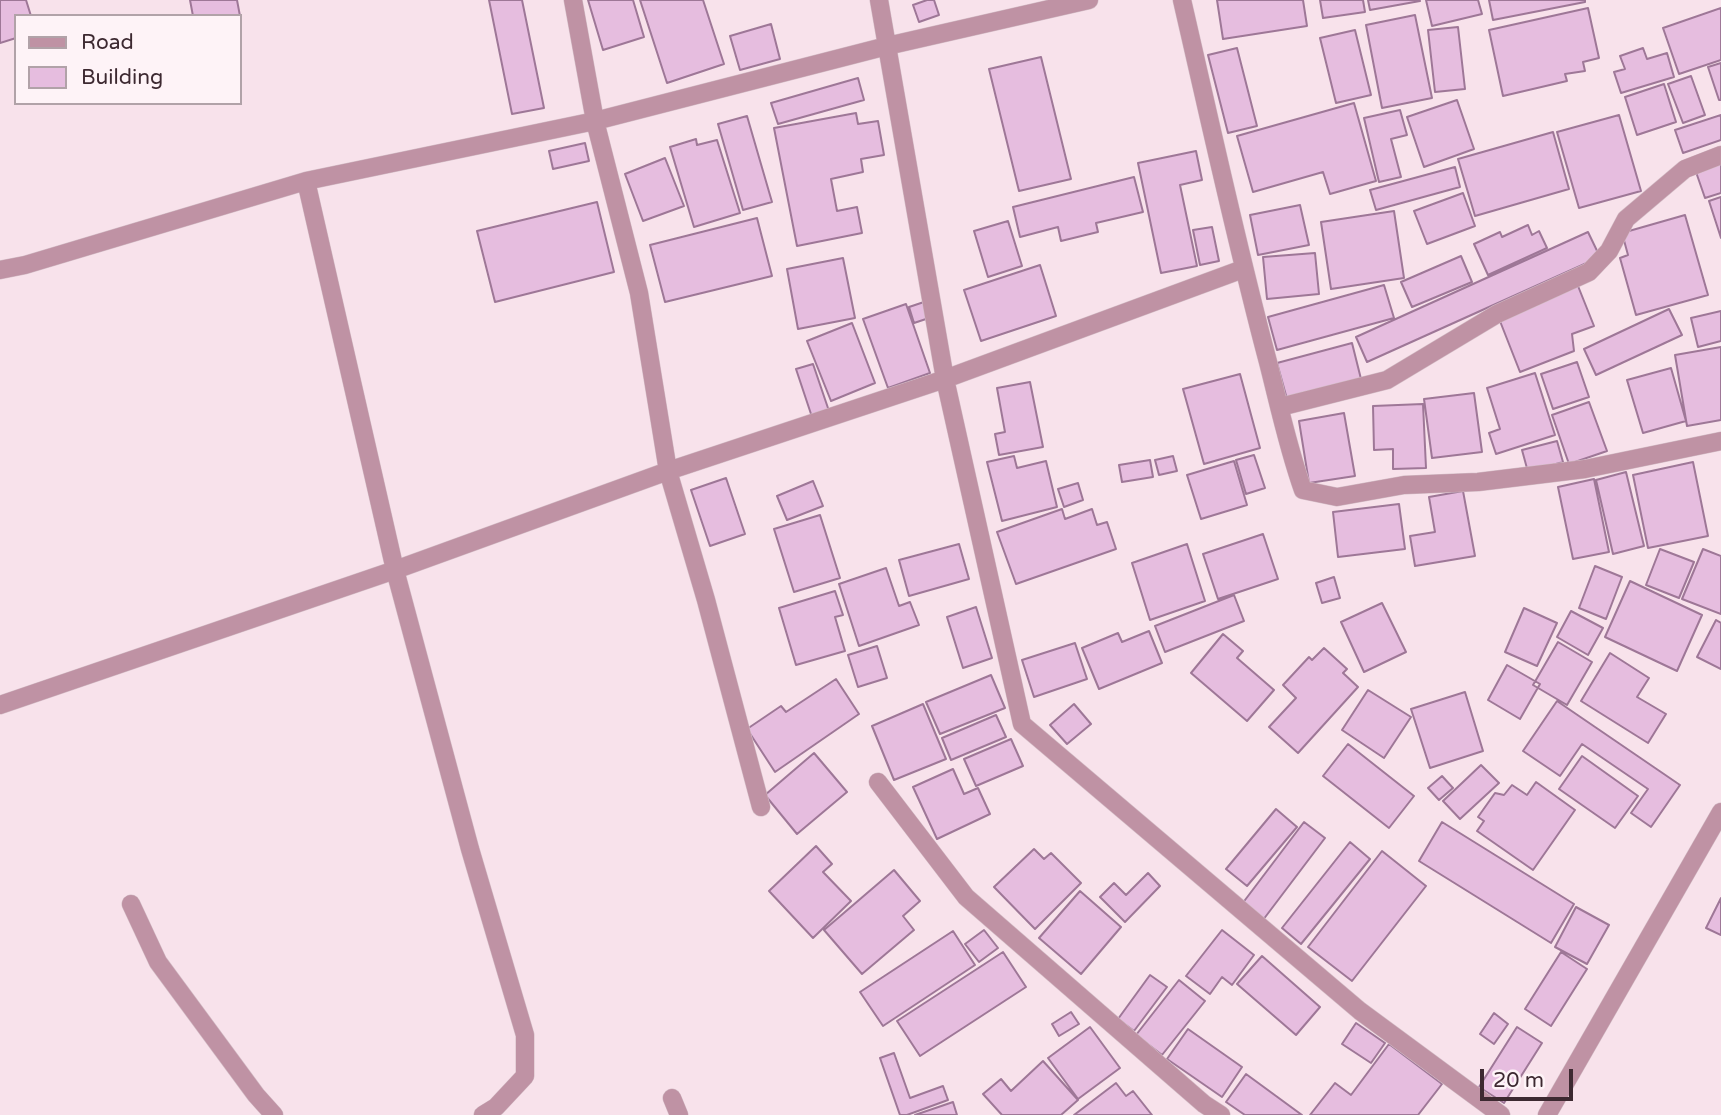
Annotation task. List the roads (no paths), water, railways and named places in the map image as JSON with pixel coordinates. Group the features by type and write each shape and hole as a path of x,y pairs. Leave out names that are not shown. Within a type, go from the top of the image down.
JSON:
{"street":[{"path":"573,0 595,121 639,293 668,471 706,600 761,807"},
{"path":"879,0 945,379 1022,724 1360,1011 1501,1115"},
{"path":"0,270 306,181 595,121 887,46 1088,0"},
{"path":"1182,0 1243,269 1290,453 1303,490 1337,496 1404,485 1478,482 1585,469 1721,441"},
{"path":"1280,407 1387,380 1497,314 1589,272 1609,251 1626,219 1685,169 1721,155"},
{"path":"306,181 395,570 470,849 525,1035 526,1076 496,1107 483,1115"},
{"path":"0,705 395,570 668,471 945,379 1243,269"},
{"path":"878,782 965,897 1220,1115"},
{"path":"1547,1115 1721,812"},
{"path":"131,904 158,962 256,1095 274,1115"}]}
